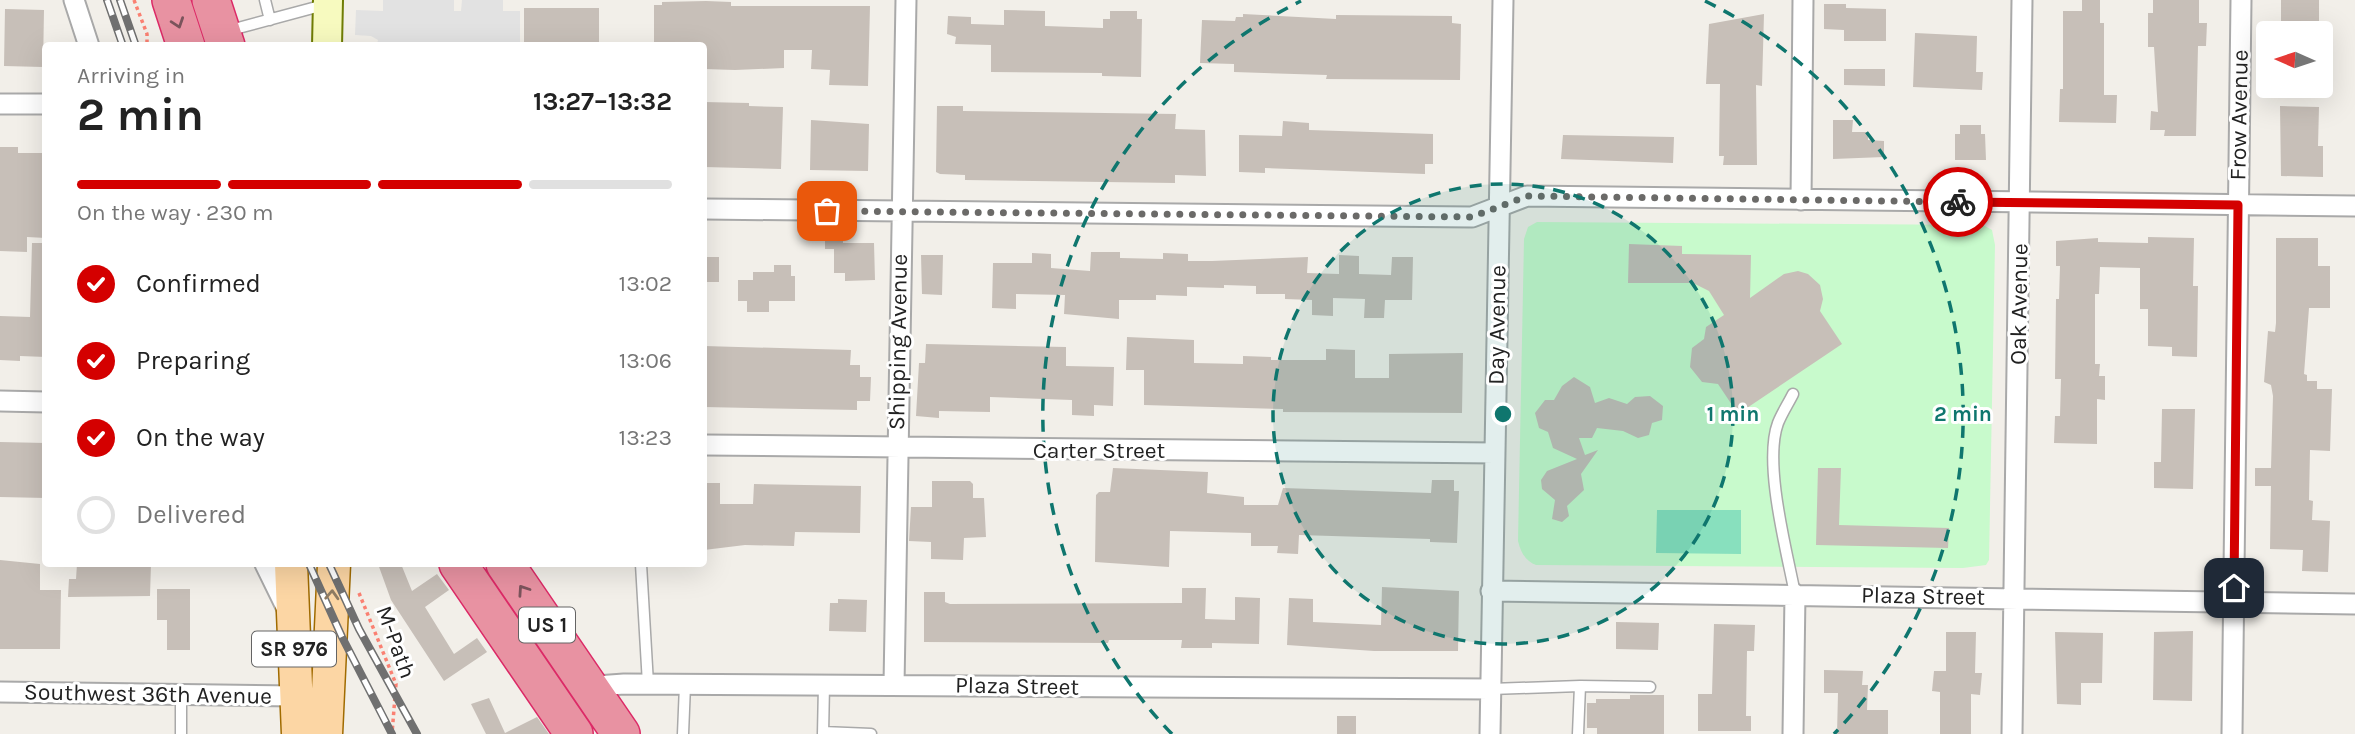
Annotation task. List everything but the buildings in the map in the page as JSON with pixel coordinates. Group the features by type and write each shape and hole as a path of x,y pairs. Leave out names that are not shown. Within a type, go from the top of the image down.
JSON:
{"highway":[{"path":"171,0 185,42"},
{"name":"US 1","path":"460,567 574,734"},
{"name":"US 1","path":"507,567 621,734"}],"main road":[{"name":"SR 976","path":"291,567 298,734"},
{"name":"SR 976","path":"326,734 345,574"}],"street":[{"path":"74,0 88,42"},
{"name":"Shipping Avenue","path":"894,685 896,448 906,0"},
{"name":"Day Avenue","path":"1490,734 1503,0"},
{"path":"1801,200 1803,0"},
{"name":"Oak Avenue","path":"2012,734 2022,0"},
{"name":"Frow Avenue","path":"2232,734 2241,0"},
{"path":"327,42 328,2"},
{"path":"0,104 42,104"},
{"path":"707,209 1472,217 1527,196 2355,206"},
{"path":"0,401 42,402"},
{"name":"Carter Street","path":"707,445 1495,453"},
{"path":"266,567 293,621"},
{"name":"Plaza Street","path":"1491,591 2355,604"},
{"path":"1793,734 1795,594"},
{"name":"Plaza Street","path":"544,690 648,684 1491,689"},
{"name":"Southwest 36th Avenue","path":"0,692 297,696"}],"lane":[{"path":"265,0 271,20"},
{"path":"220,26 271,20 328,2"},
{"path":"1793,394 1778,424 1774,443 1782,532 1795,594"},
{"path":"641,567 648,684"},
{"path":"683,734 685,685"},
{"path":"824,685 823,733 871,734"},
{"path":"1578,734 1580,687"},
{"path":"1491,689 1650,687"},
{"path":"181,695 181,734"}],"path":[{"path":"134,0 146,42"},
{"name":"M-Path","path":"345,574 397,684 392,734"}],"green space":[{"path":"1537,222 1983,225 1992,230 1995,245 1989,560 1986,565 1963,568 1536,565 1529,561 1522,553 1518,541 1524,239 1528,227"},
{"path":"1657,510 1741,510 1741,554 1656,553"}],"shaded area":[{"path":"383,0 454,0 454,11 461,11 462,0 503,0 503,11 520,11 520,42 378,42 371,36 355,35 356,10 383,11"}],"railway":[{"path":"107,0 122,42"},
{"path":"120,0 135,42"},
{"path":"310,567 342,637 392,734"},
{"path":"330,567 359,629 417,734"}],"way so far":[{"path":"827,211 1472,217 1527,196 1958,202"}],"route":[{"path":"1958,202 2238,205 2234,588"}]}
